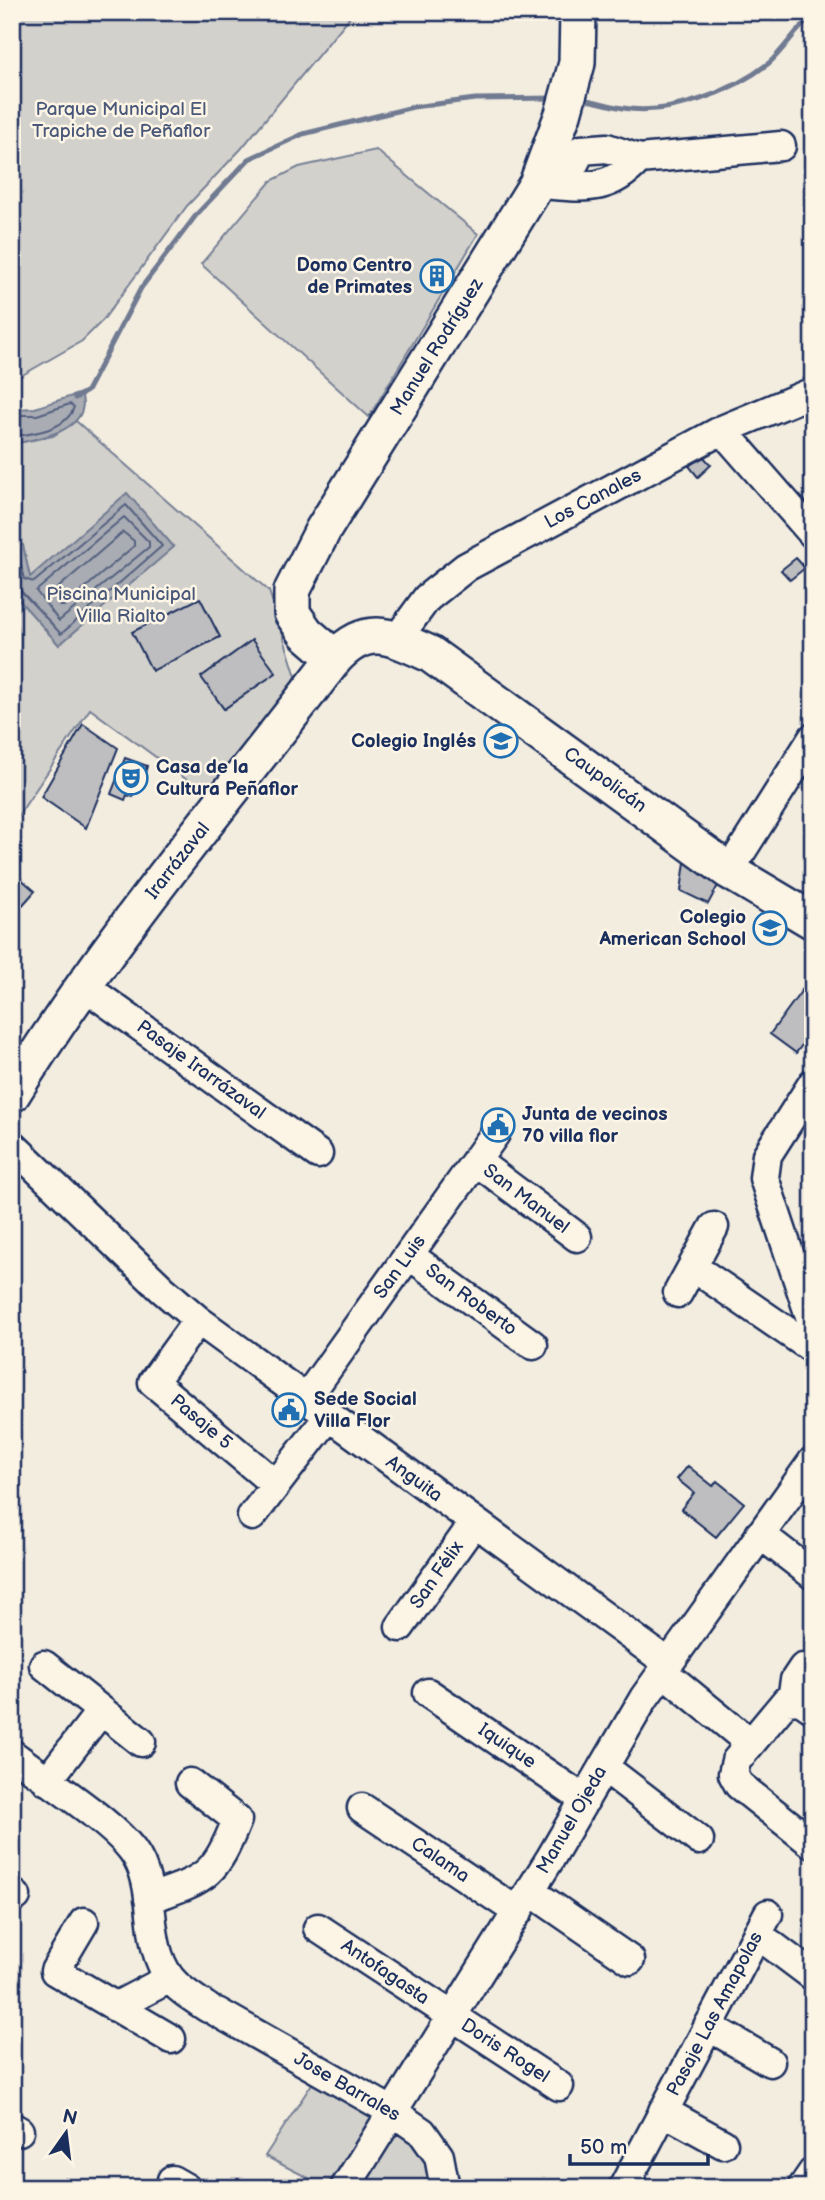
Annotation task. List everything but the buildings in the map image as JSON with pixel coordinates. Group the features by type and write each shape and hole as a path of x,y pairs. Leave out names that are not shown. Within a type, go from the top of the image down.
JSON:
{"main road":[{"name":"Manuel Rodríguez","path":"335,658 306,633 292,613 292,591 324,530 550,185 563,114 577,63 578,12"},
{"name":"Irarrázaval","path":"12,1094 84,986 335,658 361,638 379,634 397,639"},
{"name":"Caupolicán","path":"397,639 457,671 729,871 813,920"}],"street":[{"path":"550,185 581,150 607,148 639,159 781,146"},
{"path":"550,185 587,188 623,176 639,159"},
{"name":"Los Canales","path":"397,639 427,598 466,567 722,430 813,392"},
{"path":"722,430 813,534"},
{"path":"729,871 813,738"},
{"name":"Pasaje Irarrázaval","path":"84,986 318,1154"},
{"path":"813,1083 767,1155 764,1178 813,1325"},
{"name":"San Luis","path":"305,1400 495,1134"},
{"name":"Anguita","path":"12,1145 162,1289 205,1325 665,1667 750,1743"},
{"name":"San Manuel","path":"476,1161 577,1237"},
{"path":"678,1293 714,1227"},
{"name":"San Roberto","path":"408,1255 533,1345"},
{"path":"693,1267 813,1349"},
{"name":"Pasaje 5","path":"205,1325 153,1382 276,1485"},
{"path":"252,1516 329,1416"},
{"name":"Manuel Ojeda","path":"345,2188 524,1902 665,1667 760,1534 803,1494 813,1461"},
{"name":"San Félix","path":"400,1627 474,1523"},
{"path":"760,1534 813,1575"},
{"path":"44,1665 141,1742"},
{"path":"803,1668 795,1679 802,1704 782,1704 733,1767 735,1780 813,1844"},
{"name":"Iquique","path":"428,1693 585,1800"},
{"path":"47,1782 101,1711"},
{"name":"Jose Barrales","path":"12,1754 113,1831 133,1851 145,1873 158,1953 170,1978 213,2010 393,2112 422,2132 432,2143 443,2166 445,2188"},
{"path":"604,1767 699,1840"},
{"path":"149,1899 209,1874 222,1857 237,1820 190,1783"},
{"name":"Calama","path":"362,1808 629,1960"},
{"path":"84,1922 55,1971 171,2039"},
{"name":"Pasaje Las Amapolas","path":"623,2188 762,1924 813,1976"},
{"name":"Antofagasta","path":"318,1928 452,2017"},
{"path":"116,2007 170,1978"},
{"name":"Doris Rogel","path":"452,2017 558,2086"},
{"path":"708,2026 770,2062"},
{"path":"663,2110 723,2144"},
{"path":"802,2188 813,2172"}],"green space":[{"name":"Parque Municipal El Trapiche de Peñaflor","path":"12,12 354,12 241,149 187,206 103,320 82,341 19,377 12,386"},
{"path":"376,150 478,234 369,417 201,264 271,181 299,167"},
{"name":"Piscina Municipal Villa Rialto","path":"76,421 269,591 299,686 213,799 90,709 12,825 12,444 53,436"},
{"path":"313,2082 375,2116 326,2187 265,2156"},
{"path":"401,2127 426,2163 430,2188 358,2188"}],"water":[{"path":"81,393 83,406 71,425 48,436 12,444 12,405 16,409 35,408"},
{"path":"127,493 174,547 59,645 12,592 12,544 23,545 30,577"}],"waterway":[{"path":"581,99 641,110 680,105 700,99 737,83 769,63 813,16"},
{"path":"75,398 87,391 141,288 197,214 249,159 303,134 413,107 475,99 554,98"}],"place":[{"name":"Domo Centro de Primates","path":"437,276"},
{"name":"Colegio Inglés","path":"501,741"},
{"name":"Casa de la Cultura Peñaflor","path":"131,778"},
{"name":"Colegio American School","path":"770,928"},
{"name":"Junta de vecinos 70 villa flor","path":"498,1125"},
{"name":"Sede Social Villa Flor","path":"289,1410"}]}
